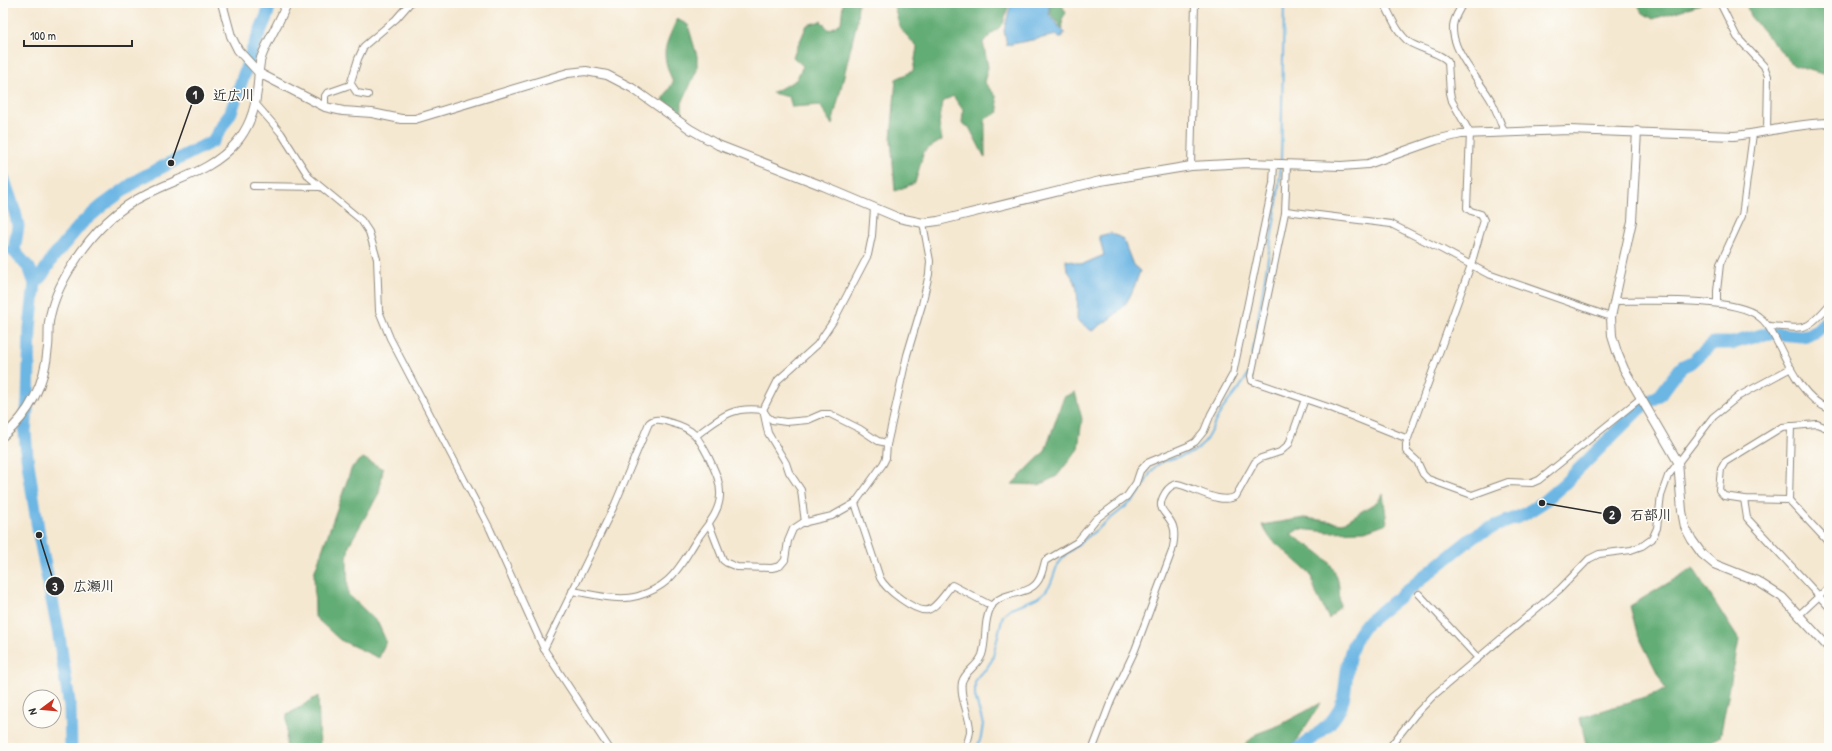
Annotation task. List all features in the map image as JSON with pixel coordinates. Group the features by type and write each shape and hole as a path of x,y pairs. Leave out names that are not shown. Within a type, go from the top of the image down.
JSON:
{"street":[{"path":"222,3 238,50 259,73 325,107 343,111 372,112 401,119 415,119 568,73 586,71 598,72 632,88 690,129 718,145 899,218 923,222 938,221 1100,181 1191,166 1240,163 1341,166 1368,164 1436,140 1470,133 1570,130 1726,135 1753,134 1795,126 1829,123"},
{"path":"4,435 24,415 37,393 45,368 49,322 53,308 62,283 86,245 112,218 136,200 202,170 220,158 236,143 243,132 255,104 262,56 287,3"},
{"path":"325,107 325,96 328,93 348,87 351,84 358,59 364,46 396,19 410,3"},
{"path":"1191,166 1195,3"},
{"path":"1384,3 1396,26 1408,41 1417,47 1446,59 1452,101 1470,133 1467,205 1469,210 1481,214 1484,220 1471,265 1408,439 1406,449 1417,461 1423,474 1428,480 1467,493 1475,494 1508,482 1532,483 1539,480 1640,398"},
{"path":"1463,3 1453,22 1455,39 1467,64 1492,102 1504,132"},
{"path":"1720,3 1737,37 1764,66 1768,76 1767,131"},
{"path":"351,84 357,93 368,96"},
{"path":"255,104 281,133 309,177 361,220 369,232 377,258 379,311 382,321 458,471 490,529 544,649 609,748"},
{"path":"1637,131 1632,221 1614,301 1612,317 1612,336 1617,352 1624,369 1640,398 1678,462 1682,511 1685,527 1702,554 1714,564 1747,577 1769,588 1782,597 1829,648"},
{"path":"1717,303 1720,264 1742,216 1753,134"},
{"path":"965,748 970,729 962,682 965,676 975,667 981,656 988,617 992,606 1000,599 1037,583 1042,574 1045,561 1077,542 1096,519 1127,496 1136,483 1140,471 1147,463 1188,446 1195,442 1204,431 1211,414 1233,374 1274,183 1274,164"},
{"path":"1287,164 1286,211 1251,379 1254,383 1305,399 1408,439"},
{"path":"254,186 320,187"},
{"path":"805,523 801,490 789,472 786,463 768,433 763,410 778,380 817,345 834,320 868,255 872,236 874,208"},
{"path":"1286,211 1391,224 1500,279 1612,317"},
{"path":"709,524 723,560 727,563 737,567 772,568 783,564 790,533 797,526 832,516 856,502 886,458 887,443 907,356 922,305 929,274 930,261 923,222"},
{"path":"1614,301 1717,303 1752,312 1761,318 1771,331 1791,368 1810,396 1822,406 1829,409"},
{"path":"1771,331 1799,328 1810,325 1829,305"},
{"path":"1389,748 1415,715 1433,696 1560,589 1589,559 1599,554 1631,550 1642,546 1652,539 1657,528 1664,486 1668,476 1713,417 1739,396 1791,368"},
{"path":"1093,748 1111,701 1135,650 1172,551 1174,537 1173,526 1161,508 1161,499 1168,488 1177,484 1218,498 1232,499 1236,496 1255,462 1261,458 1280,452 1289,444 1305,399"},
{"path":"697,435 727,413 745,409 763,410"},
{"path":"763,410 772,420 786,422 808,420 822,414 830,414 860,429 878,441 887,443"},
{"path":"544,649 572,591 615,504 649,424 653,421 660,420 682,426 697,435 715,470 719,483 719,502 709,524 696,541 679,569 667,582 638,596 622,598 572,591"},
{"path":"1790,500 1744,499 1724,496 1719,490 1720,469 1725,462 1782,427 1817,424 1829,429"},
{"path":"1791,426 1790,500 1829,543"},
{"path":"1744,499 1746,518 1829,607"},
{"path":"856,502 880,578 883,584 891,591 915,608 924,610 932,607 952,585 992,606"},
{"path":"1823,537 1829,532"},
{"path":"1799,615 1829,588"},
{"path":"1419,594 1478,657"}],"green space":[{"path":"843,3 858,3 857,22 832,125 820,105 792,107 789,97 772,93 796,80 803,66 793,57 807,25 821,21 829,30 841,23"},
{"path":"893,3 1009,3 1003,24 983,42 988,67 984,82 996,96 999,112 985,119 985,158 969,127 962,124 963,110 953,96 943,102 939,124 942,140 924,151 915,183 895,191 891,139 896,79 913,71 917,47 900,28"},
{"path":"1050,3 1061,3 1066,13 1062,19 1063,29 1050,14"},
{"path":"1636,3 1704,3 1653,19 1643,13"},
{"path":"1746,3 1829,3 1829,76 1793,65 1750,16"},
{"path":"677,19 688,25 697,56 697,70 682,103 682,113 663,100 673,82 666,63 665,50"},
{"path":"1075,392 1082,419 1078,449 1057,476 1039,485 1012,484 1045,451 1064,397"},
{"path":"363,458 383,469 379,493 349,545 347,560 348,594 378,623 386,641 379,658 340,640 315,617 314,573 352,467"},
{"path":"1383,494 1387,523 1365,531 1329,532 1299,529 1291,534 1326,559 1335,572 1339,584 1340,606 1329,619 1316,593 1310,573 1270,538 1262,525 1304,518 1343,523 1378,501"},
{"path":"1693,568 1739,640 1720,737 1697,748 1587,748 1580,718 1666,690 1637,633 1630,606"},
{"path":"318,696 320,748 286,748 287,715"},
{"path":"1321,703 1294,744 1286,748 1242,748 1256,734 1280,725"}],"water":[{"path":"1011,3 1049,3 1049,15 1065,33 1062,35 1062,38 1059,38 1057,35 1007,45 1004,31"},
{"path":"1111,233 1123,239 1133,265 1140,271 1132,293 1123,307 1111,318 1092,331 1077,320 1076,286 1068,270 1066,260 1083,264 1104,255 1099,236"}],"waterway":[{"path":"35,283 42,275 53,257 82,223 103,205 139,179 213,141 231,112 253,48 267,15 270,3"},
{"path":"1281,162 1284,3"},
{"path":"1252,357 1277,203 1281,166"},
{"path":"3,177 15,212 18,226 14,251 29,268 35,283 30,328 28,399 25,432 27,457 39,535 58,630 70,708 71,748"},
{"path":"3,245 14,251"},
{"path":"1299,748 1327,726 1336,716 1344,695 1348,664 1354,642 1367,623 1473,537 1488,529 1523,515 1542,503 1564,484 1639,409 1661,394 1683,366 1692,362 1713,343 1732,343 1769,333 1801,336 1808,335 1815,332 1829,318"},
{"path":"977,748 981,737 983,724 975,696 975,682 992,660 1003,615 1011,608 1037,598 1045,592 1051,583 1057,566 1065,555 1135,499 1150,473 1156,466 1165,461 1189,454 1199,448 1207,438 1222,410 1241,387 1250,370"}],"place":[{"name":"近広川","path":"171,163"},
{"name":"石部川","path":"1542,503"},
{"name":"広瀬川","path":"39,535"}]}
